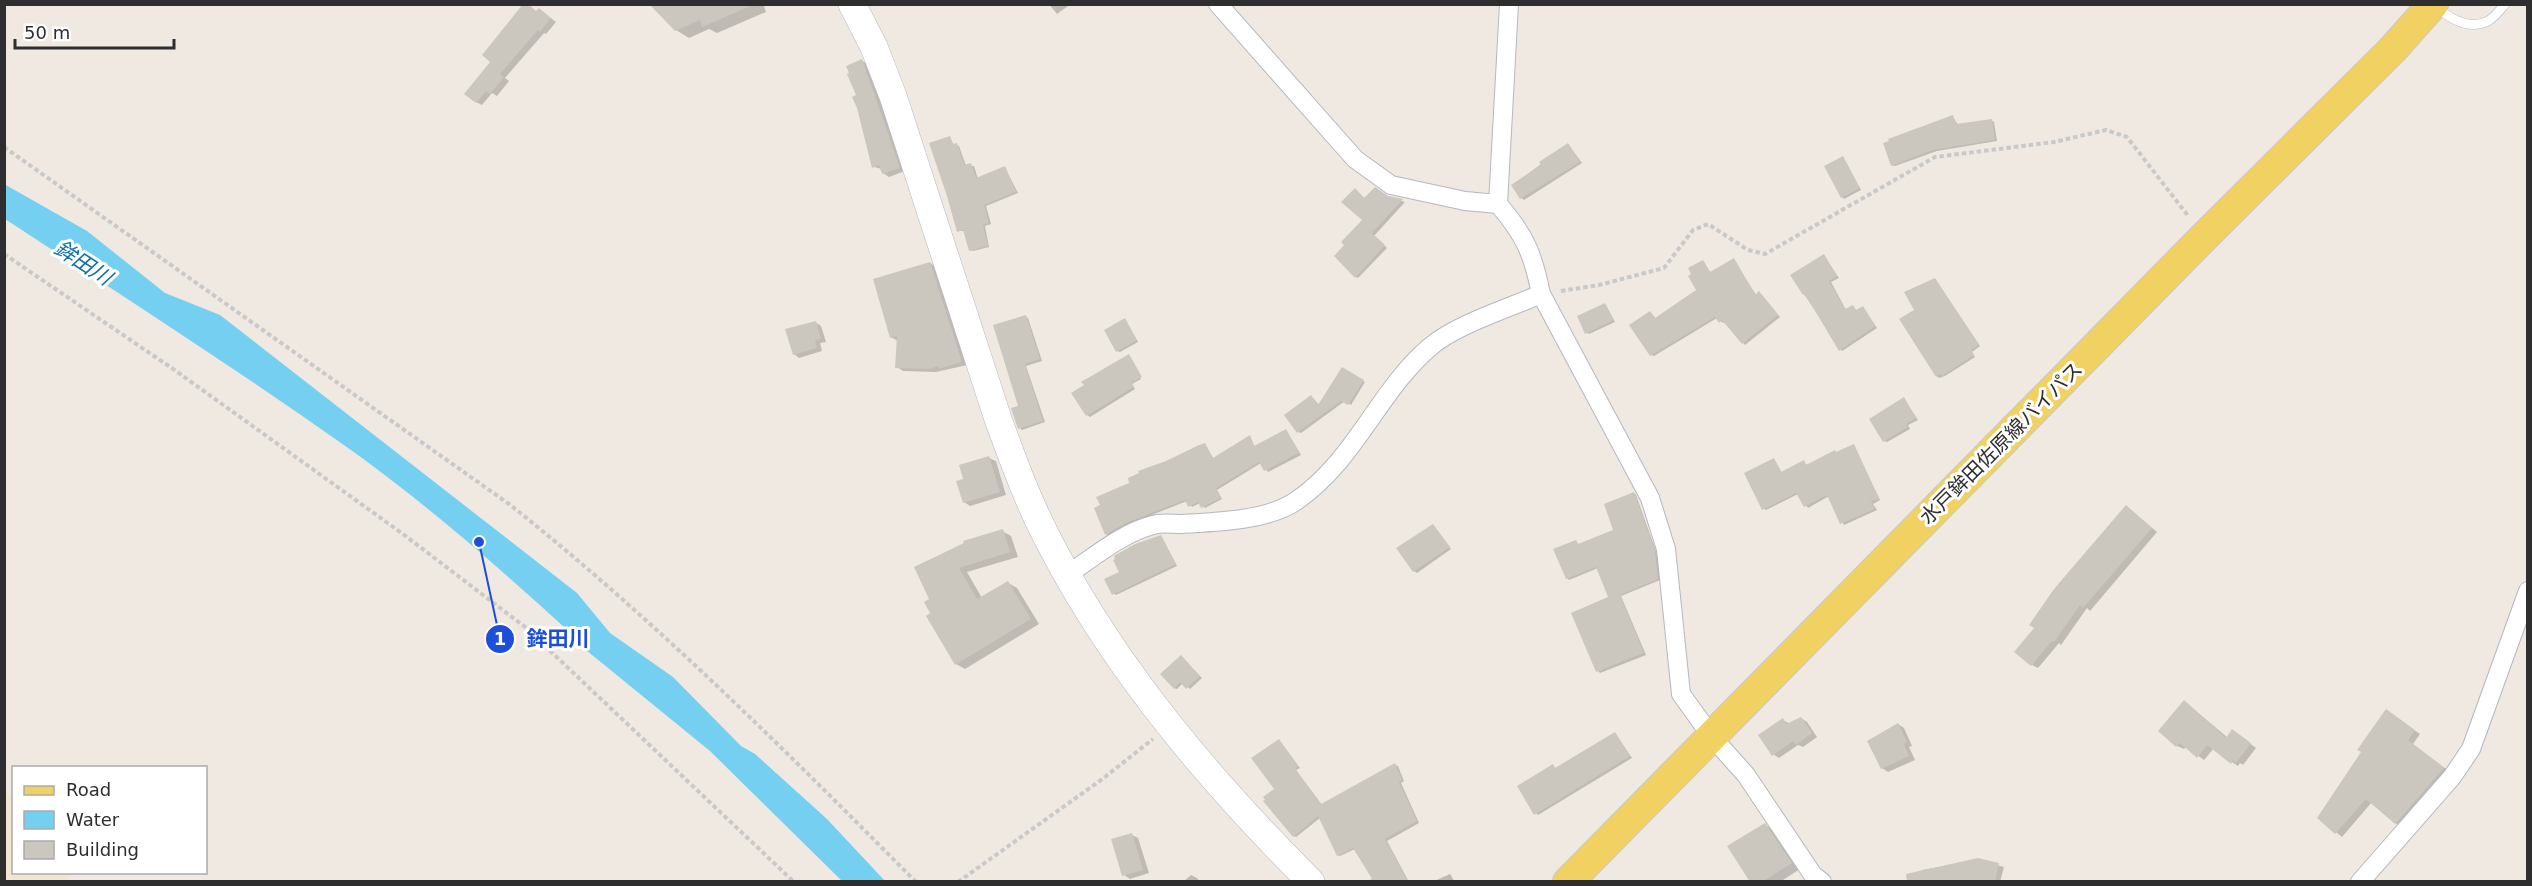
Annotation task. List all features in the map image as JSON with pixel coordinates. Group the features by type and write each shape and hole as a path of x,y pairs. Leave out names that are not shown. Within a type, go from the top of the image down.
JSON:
{"main road":[{"name":"水戸鉾田佐原線バイパス","path":"1568,882 2204,237 2394,49 2433,4"}],"street":[{"path":"852,4 874,47 893,96 959,303 1013,461 1067,575 1112,645 1170,725 1267,839 1311,882"},
{"path":"1218,4 1355,159 1390,185 1465,201 1498,204"},
{"path":"1509,4 1498,204 1519,229 1535,262 1541,294 1650,498 1666,549 1681,694 1712,737 1746,776 1813,875 1822,882"},
{"path":"1067,575 1113,543 1154,524 1181,524 1266,515 1295,502 1322,480 1349,450 1411,365 1431,345 1456,331 1541,294"},
{"path":"2360,882 2452,777 2471,749 2528,591"}],"lane":[{"path":"2433,4 2447,16 2473,26 2488,21 2505,4"}],"path":[{"path":"1541,294 1599,285 1664,268 1693,230 1708,224 1748,250 1765,254 1935,157 2054,142 2106,130 2127,137 2204,237"},
{"path":"4,147 491,491 576,557 667,638 916,882"},
{"path":"4,254 176,371 403,534 525,627 795,882"},
{"path":"958,882 1101,780 1170,725"}],"shaded area":[{"path":"5,792 12,798 12,874 71,874 66,881 5,881"}],"water":[{"path":"4,184 87,231 165,293 220,315 577,593 610,633 673,677 741,746 755,754 827,819 885,881 842,881 710,751 570,637 564,627 513,581 406,492 351,450 266,391 5,219"}],"building":[{"path":"523,4 528,4 536,11 539,8 551,18 500,74 504,77 490,94 486,91 476,103 464,94 490,62 482,55"},
{"path":"649,4 755,4 702,27 700,20 675,31"},
{"path":"862,59 900,168 882,174 879,165 872,168 857,108 852,97 856,95 847,74 849,73 846,66"},
{"path":"1953,115 1956,124 1992,119 1995,140 1933,150 1891,166 1883,143 1889,141 1888,139"},
{"path":"950,136 953,144 957,143 964,165 971,163 976,178 1005,166 1016,192 984,205 989,223 983,225 988,246 969,251 963,230 957,232 929,143"},
{"path":"1568,143 1580,162 1520,199 1511,185 1541,165 1539,162"},
{"path":"1843,156 1860,188 1841,198 1824,166"},
{"path":"1375,187 1388,196 1403,199 1372,233 1385,245 1355,278 1334,256 1344,245 1341,242 1362,220 1341,202 1355,188 1364,198"},
{"path":"1824,254 1837,276 1829,281 1845,309 1853,305 1856,310 1863,306 1875,326 1839,351 1805,294 1803,295 1790,275"},
{"path":"1734,258 1755,295 1759,291 1778,315 1742,344 1722,320 1719,323 1715,317 1650,356 1629,325 1650,311 1655,318 1696,290 1688,276 1691,274 1688,268 1703,260 1710,272"},
{"path":"930,262 962,362 939,369 939,366 929,369 895,368 897,336 890,338 873,279"},
{"path":"1935,278 1979,345 1971,350 1974,355 1942,376 1940,374 1936,377 1899,319 1914,310 1904,292"},
{"path":"1605,303 1614,320 1585,334 1577,316"},
{"path":"1026,315 1040,359 1025,364 1043,421 1018,429 1011,408 1018,406 993,325"},
{"path":"1125,318 1137,340 1116,352 1104,330"},
{"path":"816,321 821,339 815,340 817,348 793,355 785,329"},
{"path":"1129,354 1142,377 1131,383 1134,387 1086,416 1071,393 1084,385 1081,382"},
{"path":"1342,367 1364,380 1348,405 1341,401 1297,433 1284,415 1311,395 1318,405"},
{"path":"1904,397 1916,418 1906,424 1908,427 1883,442 1869,419"},
{"path":"1286,429 1299,453 1264,471 1259,462 1216,488 1221,498 1201,508 1198,502 1188,507 1185,500 1126,523 1105,535 1094,508 1100,505 1096,497 1129,483 1128,478 1139,473 1138,471 1205,443 1213,458 1250,435 1254,446"},
{"path":"1854,444 1879,499 1871,502 1875,509 1840,524 1827,495 1804,507 1796,493 1762,510 1744,473 1774,458 1781,472 1804,460 1806,465 1835,450 1836,452"},
{"path":"989,456 1000,492 963,503 956,481 963,479 959,465"},
{"path":"1634,492 1655,551 1658,579 1620,595 1644,653 1596,672 1571,613 1608,597 1596,567 1566,579 1553,549 1576,540 1578,544 1613,530 1604,504"},
{"path":"2126,505 2152,528 2083,608 2080,605 2054,642 2052,641 2031,666 2014,652 2034,628 2029,625 2054,589"},
{"path":"1433,524 1450,547 1413,572 1396,548"},
{"path":"1003,529 1010,552 959,568 977,599 1008,581 1031,619 955,665 926,616 930,613 924,602 929,599 914,567 964,543 963,541"},
{"path":"1161,535 1176,564 1112,595 1104,579 1119,572 1113,560 1114,556 1135,544"},
{"path":"1181,655 1200,676 1186,689 1180,682 1174,689 1160,674"},
{"path":"2184,700 2226,738 2232,729 2251,743 2236,763 2233,760 2231,764 2207,745 2197,758 2180,743 2176,747 2158,731"},
{"path":"2386,709 2415,730 2408,740 2444,768 2395,824 2366,799 2335,834 2317,818 2361,752 2357,750"},
{"path":"1801,717 1812,733 1796,745 1793,741 1772,756 1758,735 1783,718 1786,724"},
{"path":"1898,723 1907,742 1904,744 1909,756 1881,769 1867,741"},
{"path":"1615,732 1630,756 1534,815 1517,786 1553,764 1555,768"},
{"path":"1279,739 1298,766 1295,769 1321,804 1395,763 1402,780 1399,782 1417,821 1385,839 1408,882 1374,882 1353,848 1337,856 1318,816 1293,837 1263,801 1265,800 1263,797 1274,789 1251,758"},
{"path":"1765,823 1792,863 1762,882 1750,882 1727,846"},
{"path":"1132,833 1143,870 1122,876 1111,839"},
{"path":"1978,858 1999,863 1995,882 1907,882 1906,874"}],"place":[{"name":"鉾田川","path":"479,542"}]}
